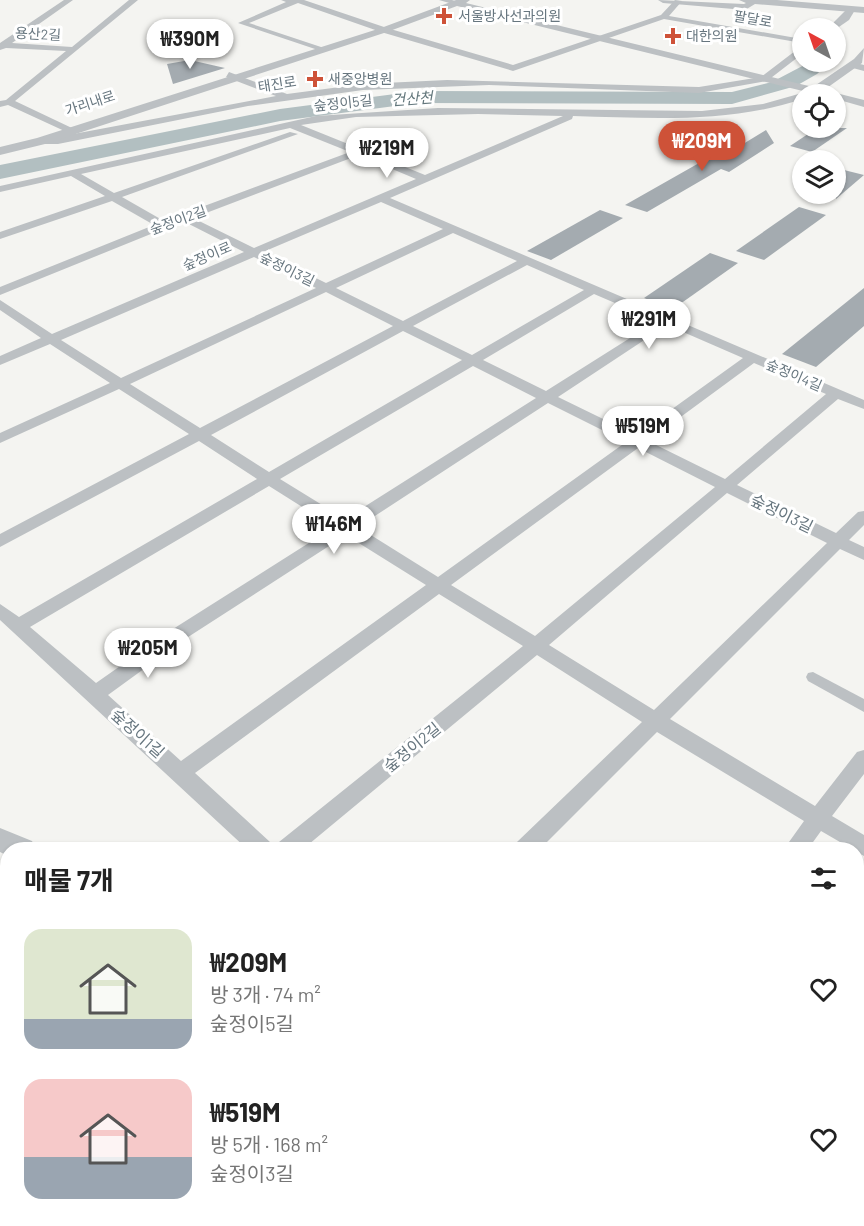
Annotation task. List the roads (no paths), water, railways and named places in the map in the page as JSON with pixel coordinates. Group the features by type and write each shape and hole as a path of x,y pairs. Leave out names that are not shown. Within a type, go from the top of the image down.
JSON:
{"street":[{"name":"용산2길","path":"1,46 69,0"},
{"name":"용산2길","path":"5,103 134,0"},
{"path":"285,0 297,0 513,68 599,37"},
{"path":"297,0 242,24 317,49"},
{"path":"663,0 745,7 748,2"},
{"name":"팔달로","path":"718,0 864,10"},
{"path":"454,1 792,88"},
{"name":"가리내로","path":"0,145 67,129 381,28 454,1"},
{"path":"664,17 678,1"},
{"path":"846,18 851,10"},
{"name":"팔달로","path":"599,37 664,17 792,39"},
{"name":"용산2길","path":"1,46 71,49"},
{"path":"824,84 860,64 864,51"},
{"name":"태진로","path":"41,141 58,141 289,98 392,85 520,85 699,90 768,80 792,59"},
{"path":"513,68 520,85"},
{"path":"232,76 289,98"},
{"path":"578,88 579,113"},
{"name":"숲정이5길","path":"0,189 291,124 356,113 413,110 579,113 728,112 766,107 792,98"},
{"path":"846,99 864,104"},
{"name":"가리내로","path":"5,103 67,129"},
{"name":"숲정이로","path":"0,361 579,113"},
{"path":"291,124 426,179"},
{"name":"가리내로","path":"0,152 41,141 67,129"},
{"path":"0,236 305,130"},
{"name":"숲정이2길","path":"0,291 163,225 358,152"},
{"path":"72,173 163,225"},
{"name":"숲정이4길","path":"381,198 864,405"},
{"name":"숲정이3길","path":"185,218 864,554"},
{"name":"숲정이3길","path":"121,382 452,229"},
{"path":"0,541 527,261"},
{"path":"17,626 594,289"},
{"path":"0,304 346,527 441,584 656,721 858,842"},
{"path":"346,527 667,320"},
{"name":"숲정이4길","path":"637,442 753,357"},
{"path":"0,439 121,382"},
{"name":"숲정이4길","path":"789,431 836,393"},
{"name":"숲정이3길","path":"656,543 789,431"},
{"path":"181,772 637,442"},
{"path":"532,842 864,516"},
{"name":"숲정이1길","path":"95,694 179,634 346,527"},
{"name":"숲정이2길","path":"295,842 537,645 656,543"},
{"name":"숲정이1길","path":"0,610 181,772 255,842"},
{"path":"813,677 864,706"},
{"path":"800,842 864,758"}],"waterway":[{"name":"건산천","path":"0,172 280,115 418,97 732,98 779,86 807,72"}],"place":[{"name":"서울방사선과의원","path":"444,16"},
{"name":"대한의원","path":"673,36"},
{"name":"새중앙병원","path":"315,79"}]}
